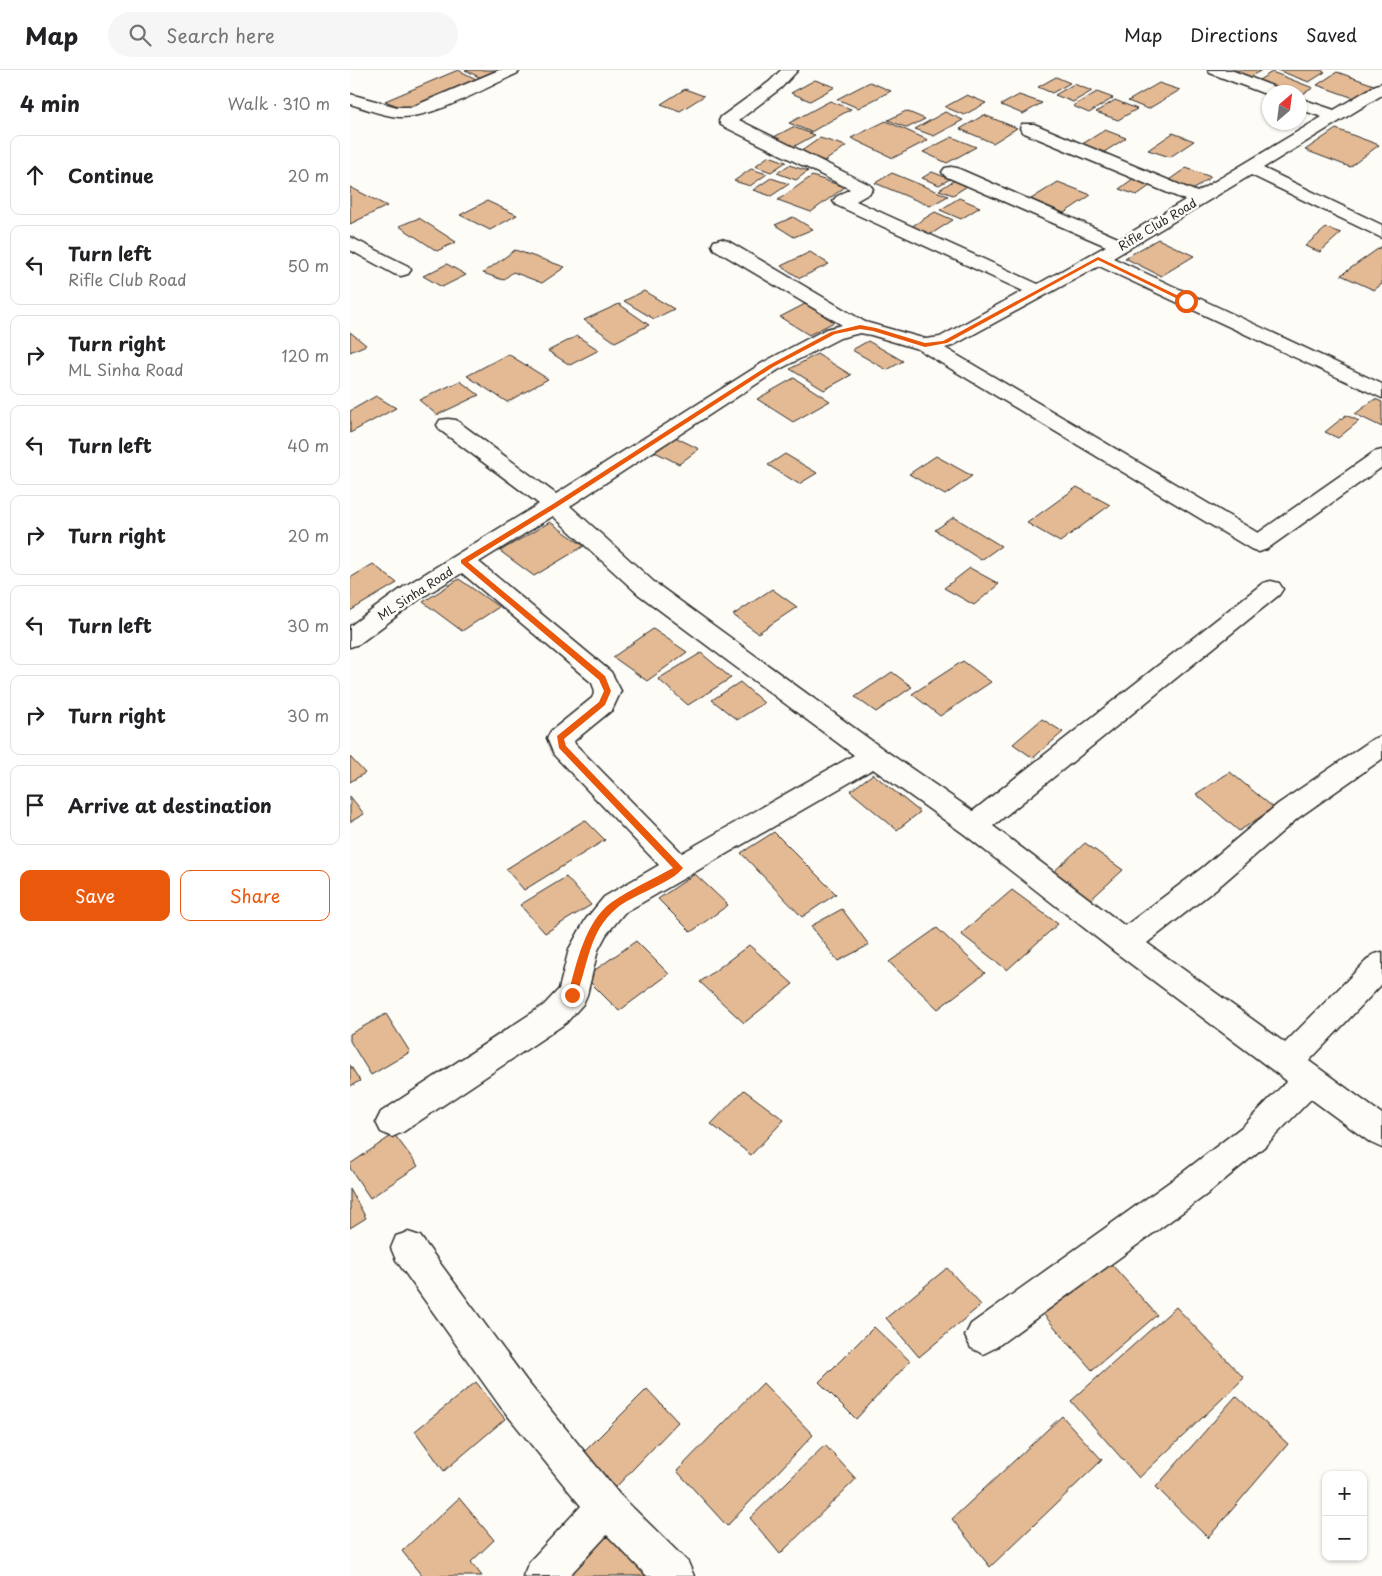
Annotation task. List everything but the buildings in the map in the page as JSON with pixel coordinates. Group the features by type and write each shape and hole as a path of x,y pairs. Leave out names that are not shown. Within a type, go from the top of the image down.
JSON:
{"street":[{"path":"350,99 396,112 412,112 427,108 512,70"},
{"path":"790,70 775,85 727,121 864,189 842,200 1038,291"},
{"path":"1216,70 1262,87"},
{"name":"Rifle Club Road","path":"925,345 945,342 1121,246 1382,88"},
{"path":"1307,105 1335,116"},
{"path":"1028,128 1198,199"},
{"path":"1250,168 1382,232"},
{"path":"951,172 1121,246"},
{"path":"350,243 401,270"},
{"path":"721,245 860,327"},
{"path":"1098,258 1382,392"},
{"name":"ML Sinha Road","path":"350,638 413,592 555,505 771,366 833,333 860,327 874,329 925,345 1259,544 1382,457"},
{"path":"448,426 555,505 646,588 874,756 974,826 1125,943 1382,1133"},
{"path":"464,562 602,678 608,691 602,703 560,738 563,748 679,868"},
{"path":"974,826 1271,589"},
{"path":"1125,943 1212,876 1288,811 1382,746"},
{"path":"392,1122 555,1014 572,995 584,949 596,927 614,905 874,756"},
{"path":"983,1336 1194,1184 1254,1136 1298,1071 1382,964"},
{"path":"408,1248 513,1393 606,1507 674,1576"},
{"path":"543,1576 606,1507"}],"route":[{"path":"572,995 580,971 584,949 596,927 614,905 679,868 563,748 560,738 577,726 602,703 608,691 602,678 464,562 771,366 833,333 860,327 874,329 925,345 945,342 1098,258 1186,301"}]}
